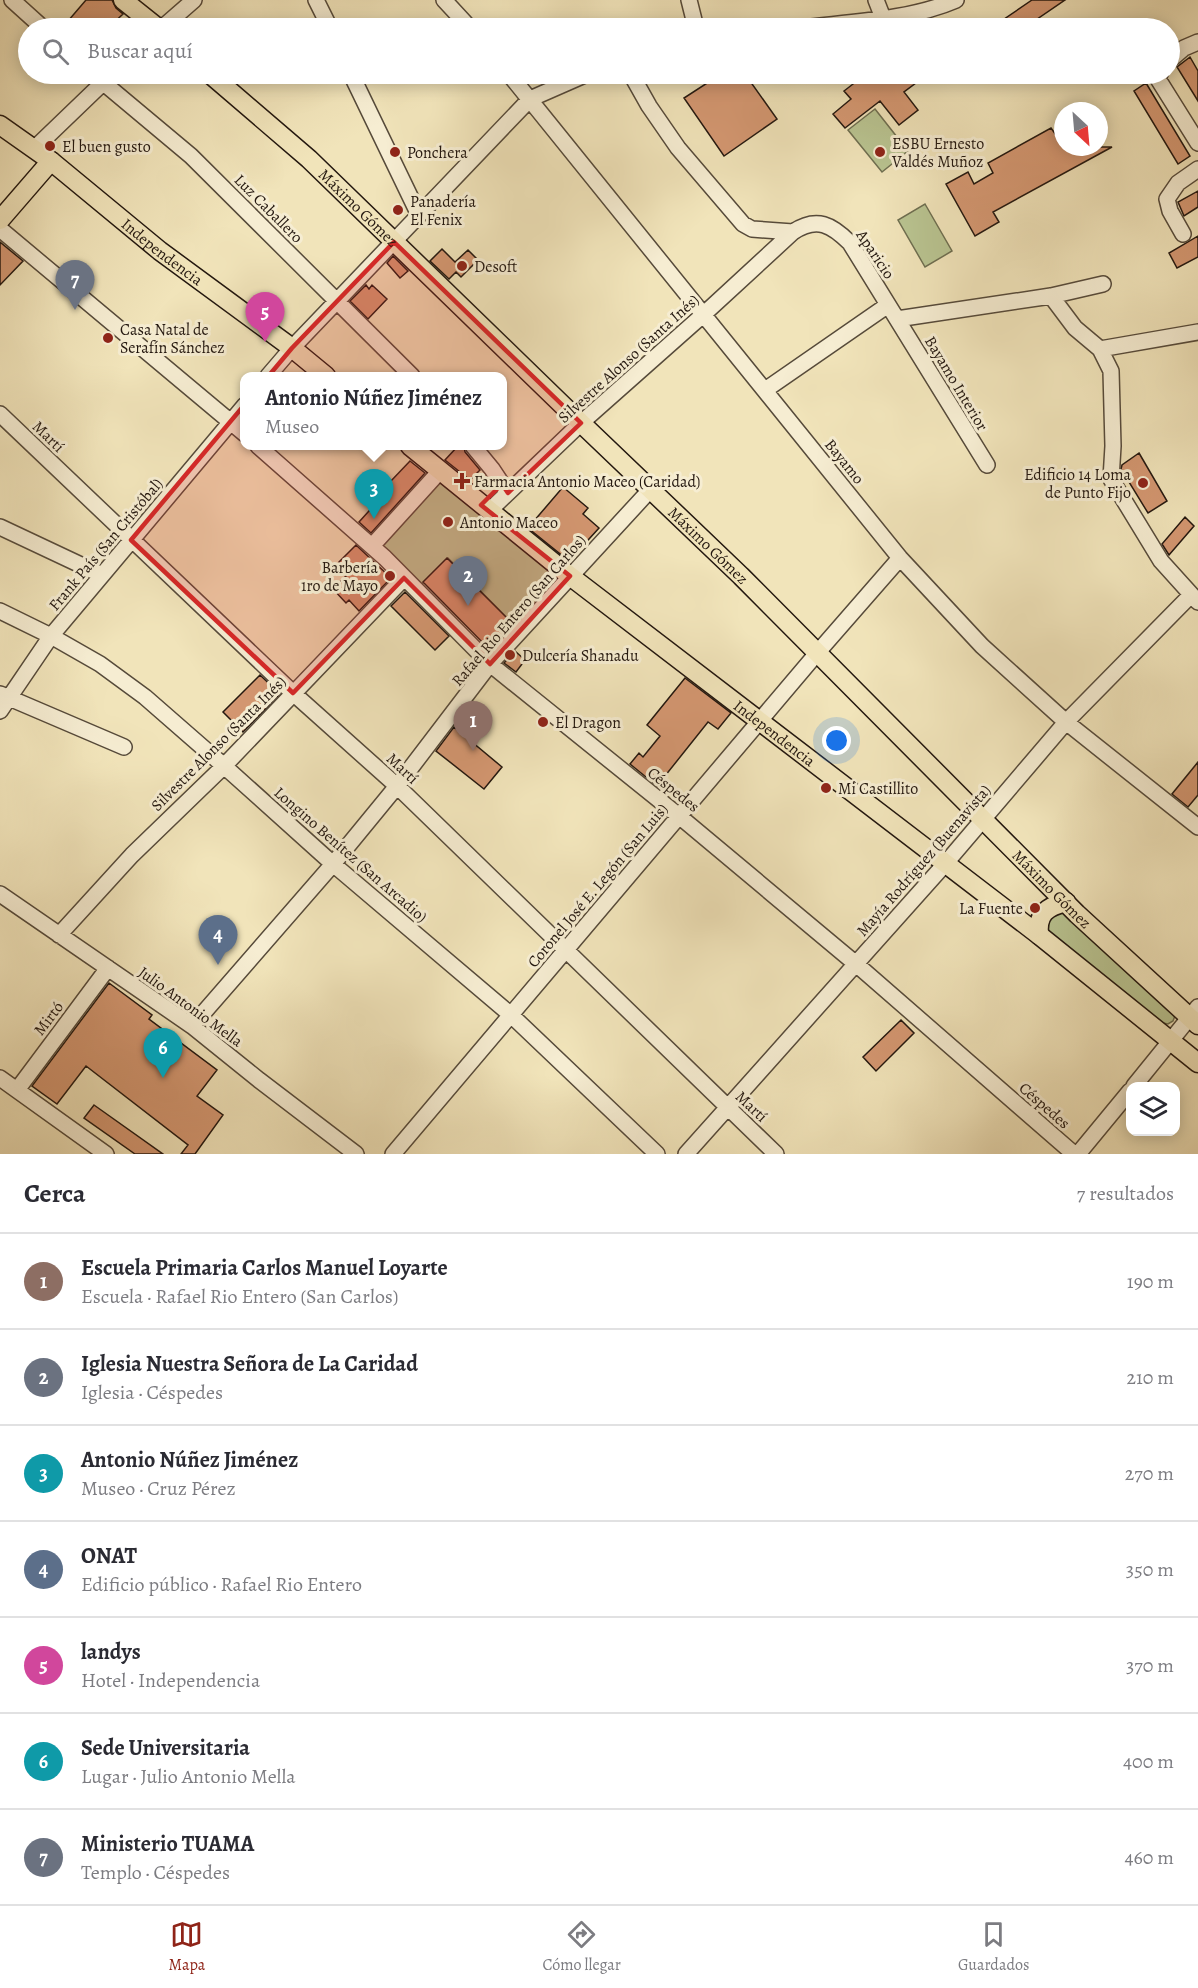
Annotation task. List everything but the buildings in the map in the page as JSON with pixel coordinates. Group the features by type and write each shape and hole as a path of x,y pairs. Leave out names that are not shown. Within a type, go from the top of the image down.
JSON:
{"main road":[{"path":"123,0 147,18"},
{"name":"Máximo Gómez","path":"222,84 309,159 741,576 1066,902 1195,1017"},
{"name":"Independencia","path":"0,125 51,161 160,251 321,372"},
{"path":"0,220 51,161"},
{"name":"Independencia","path":"415,450 570,576 1039,935 1198,1063"},
{"path":"1039,935 1038,922 1042,915 1054,905 1066,902"}],"street":[{"path":"12,0 32,18"},
{"path":"172,18 194,0"},
{"path":"444,0 461,18"},
{"path":"689,0 694,18"},
{"path":"876,0 883,18 937,8 956,0"},
{"path":"316,1 325,18"},
{"path":"1180,51 1198,42"},
{"path":"34,149 95,84"},
{"name":"Luz Caballero","path":"112,84 190,156 408,372"},
{"path":"356,84 419,215"},
{"name":"Bayamo","path":"517,84 900,558 982,646 1066,722 1198,828"},
{"path":"271,372 530,99 564,84"},
{"name":"Aparicio","path":"637,84 678,148 743,224 752,229 793,232 809,224 825,224 837,230 850,243 897,319"},
{"path":"1161,84 1198,143"},
{"path":"1183,234 1170,212 1167,199 1178,183 1198,168"},
{"path":"0,229 240,429"},
{"name":"Silvestre Alonso (Santa Inés)","path":"485,508 508,493 581,423 793,232"},
{"path":"897,319 1050,296 1103,284"},
{"path":"1050,296 1075,328 1100,349 1111,371 1113,446 1111,479 1161,561 1194,599"},
{"path":"765,390 888,305"},
{"name":"Bayamo Interior","path":"897,319 987,465"},
{"path":"1100,349 1198,332"},
{"name":"Frank País (San Cristóbal)","path":"3,701 51,636 240,411"},
{"name":"Martí","path":"0,414 293,693 397,786 776,1154"},
{"name":"Céspedes","path":"263,450 372,546 490,664 679,816 856,964 1076,1154"},
{"path":"475,450 508,493"},
{"path":"485,508 495,484 492,469"},
{"path":"372,546 440,471"},
{"name":"Rafael Rio Entero (San Carlos)","path":"192,1026 333,864 397,786 490,664 650,490"},
{"path":"0,527 102,575"},
{"name":"Coronel José E. Legón (San Luis)","path":"393,1154 900,558"},
{"name":"Silvestre Alonso (Santa Inés)","path":"59,934 132,855 224,766 404,578"},
{"name":"Mayía Rodríguez (Buenavista)","path":"686,1154 945,864 1066,722 1194,599"},
{"name":"Longino Benítez (San Arcadio)","path":"0,611 100,664 145,697 333,864 511,1015 657,1154"},
{"path":"3,701 124,747"},
{"name":"Julio Antonio Mella","path":"0,894 192,1026 356,1154"},
{"name":"Mirtó","path":"17,1090 108,968"},
{"path":"1137,1082 1171,1041 1195,1017"},
{"path":"0,1078 106,1154"},
{"path":"1076,1154 1126,1096"}],"highlighted area":[{"path":"394,242 581,423 508,493 502,484 481,505 570,576 490,664 404,578 293,693 131,540 292,348"}],"green space":[{"path":"875,109 908,151 882,172 848,130"},
{"path":"925,204 952,251 925,267 898,220"},
{"path":"441,481 555,571 558,581 516,627 448,558 420,586 380,548"},
{"path":"1063,911 1176,1013 1173,1021 1168,1024 1163,1023 1046,932 1049,918"}],"place":[{"name":"El buen gusto","path":"50,146"},
{"name":"Ponchera","path":"395,152"},
{"name":"ESBU Ernesto Valdés Muñoz","path":"880,152"},
{"name":"Panadería El Fenix","path":"398,210"},
{"name":"Desoft","path":"462,266"},
{"name":"Ministerio TUAMA","path":"75,310"},
{"name":"Casa Natal de Serafín Sánchez","path":"108,338"},
{"name":"landys","path":"265,342"},
{"name":"Farmacia Antonio Maceo (Caridad)","path":"462,481"},
{"name":"Edificio 14 Loma de Punto Fijo","path":"1143,483"},
{"name":"Antonio Núñez Jiménez","path":"374,519"},
{"name":"Antonio Maceo","path":"448,522"},
{"name":"Barbería 1ro de Mayo","path":"390,576"},
{"name":"Iglesia Nuestra Señora de La Caridad","path":"468,606"},
{"name":"Dulcería Shanadu","path":"510,655"},
{"name":"El Dragon","path":"543,722"},
{"name":"Escuela Primaria Carlos Manuel Loyarte","path":"473,751"},
{"name":"Mi Castillito","path":"826,788"},
{"name":"La Fuente","path":"1035,908"},
{"name":"ONAT","path":"218,965"},
{"name":"Sede Universitaria","path":"163,1078"}]}
